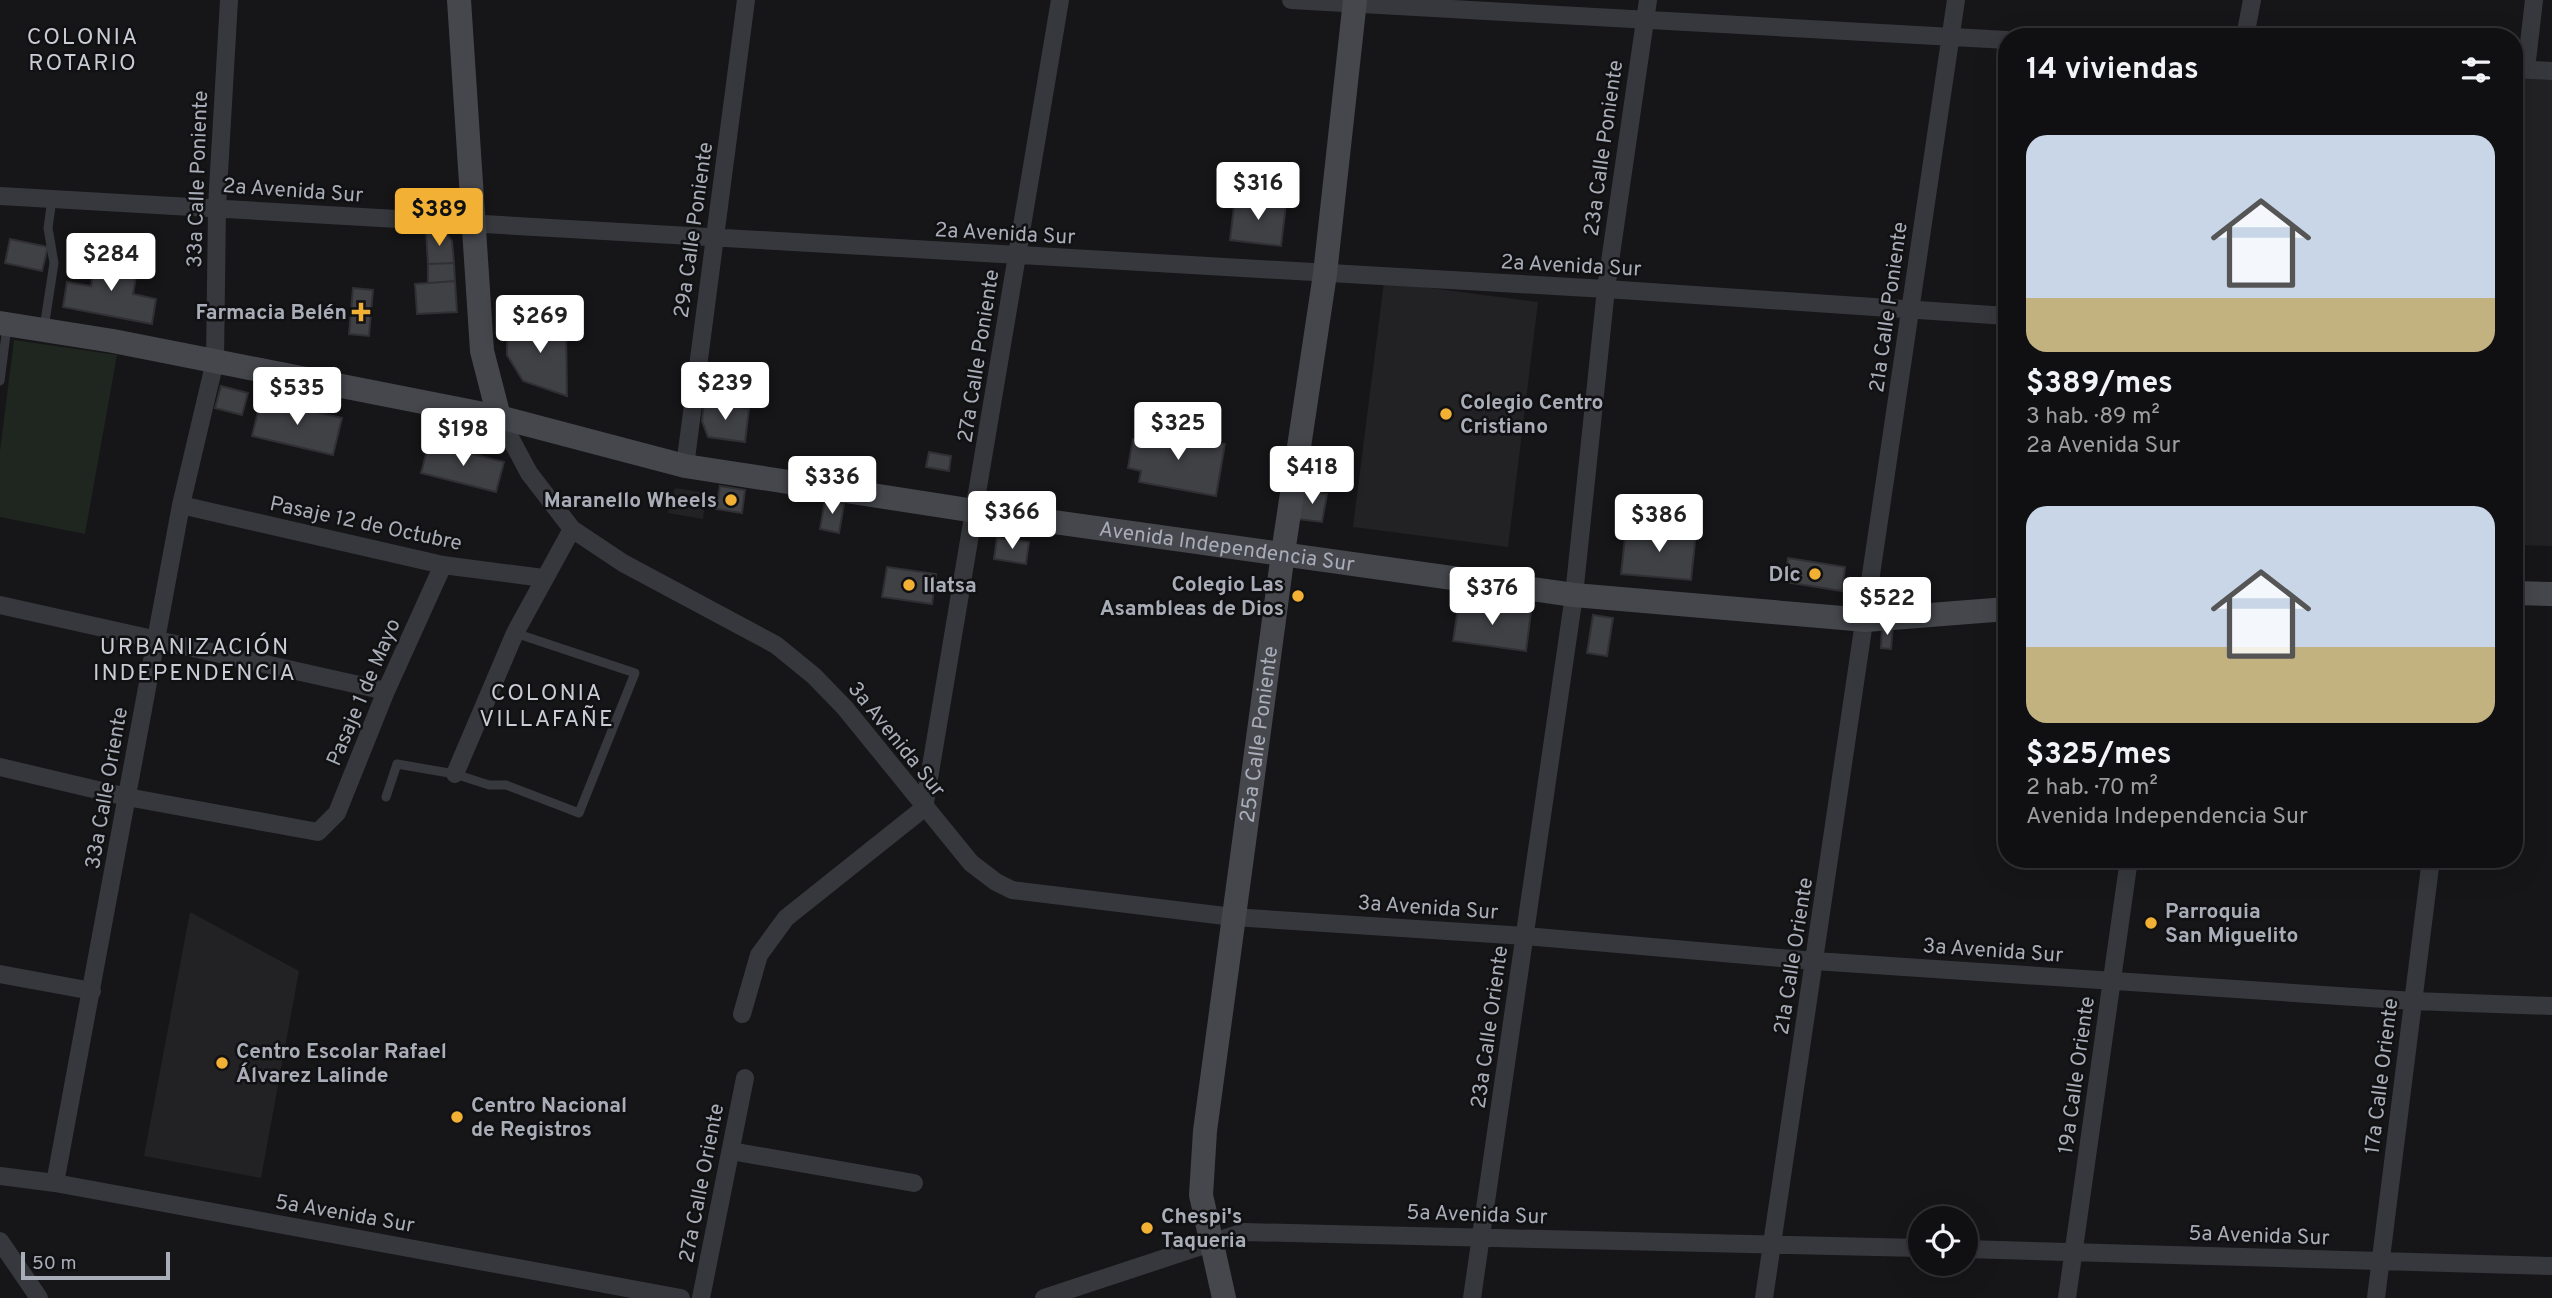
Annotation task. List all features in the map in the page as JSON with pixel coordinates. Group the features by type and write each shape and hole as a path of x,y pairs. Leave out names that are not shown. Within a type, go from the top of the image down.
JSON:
{"main road":[{"path":"459,0 482,351 499,417"},
{"name":"25a Calle Poniente","path":"1224,1298 1202,1207 1201,1171 1283,554 1325,274 1355,2"},
{"name":"Avenida Independencia Sur","path":"4,323 499,417 685,466 975,511 1574,596 1866,620 1998,610"},
{"path":"2523,593 2552,594"}],"street":[{"name":"33a Calle Poniente","path":"215,361 216,207 229,0"},
{"name":"29a Calle Poniente","path":"685,466 746,0"},
{"name":"27a Calle Poniente","path":"975,511 1060,0"},
{"path":"1291,0 1518,6 1645,18 1998,39"},
{"name":"23a Calle Poniente","path":"1574,596 1606,289 1648,0"},
{"name":"21a Calle Poniente","path":"1866,620 1956,0"},
{"path":"2247,28 2252,0"},
{"path":"2523,59 2535,0"},
{"path":"2523,69 2552,71"},
{"name":"2a Avenida Sur","path":"0,196 1606,289 1911,312 1998,316"},
{"name":"33a Calle Oriente","path":"55,1183 155,638 181,505 215,361"},
{"name":"3a Avenida Sur","path":"499,417 529,473 572,529 623,563 776,645 845,708 971,863 996,883 1012,890 1233,917 1525,936 1815,961 2414,1001 2552,1006"},
{"name":"Pasaje 12 de Octubre","path":"181,505 443,565 543,578"},
{"path":"742,1014 758,955 786,918 924,808 975,511"},
{"path":"455,774 515,633 572,529"},
{"name":"Pasaje 1 de Mayo","path":"127,797 318,832 337,813 386,691 443,565"},
{"name":"23a Calle Oriente","path":"1472,1298 1574,596"},
{"path":"0,605 386,691"},
{"name":"21a Calle Oriente","path":"1764,1298 1866,620"},
{"path":"0,767 127,797"},
{"name":"19a Calle Oriente","path":"2067,1298 2128,868"},
{"name":"17a Calle Oriente","path":"2376,1298 2430,868"},
{"path":"0,974 92,991"},
{"name":"27a Calle Oriente","path":"701,1298 745,1078"},
{"path":"731,1151 914,1183"},
{"name":"5a Avenida Sur","path":"0,1177 55,1183 681,1298"},
{"name":"5a Avenida Sur","path":"1044,1298 1211,1240 1257,1231 1908,1248"},
{"path":"0,1241 39,1298"},
{"name":"5a Avenida Sur","path":"1978,1249 2552,1266"}],"lane":[{"path":"44,330 54,263 48,228 52,199"},
{"path":"0,381 4,323"},
{"path":"386,797 397,764 455,774 489,785 506,785 579,813 635,673 515,633"}],"shaded area":[{"path":"2523,74 2552,76 2552,546 2523,545"},
{"name":"Colegio Centro Cristiano","path":"1384,282 1538,302 1508,547 1353,527"},
{"path":"14,340 117,355 85,534 0,517 0,451"},
{"path":"675,488 706,493 703,519 668,513"},
{"name":"Centro Escolar Rafael Álvarez Lalinde","path":"190,912 299,971 261,1178 144,1156"}],"building":[{"path":"1235,198 1286,205 1281,246 1230,240"},
{"path":"445,231 452,241 454,263 428,264 426,232"},
{"path":"10,239 48,247 42,271 5,263"},
{"path":"96,257 138,265 133,294 156,299 152,324 63,307 67,282 91,286"},
{"path":"454,263 455,281 428,283 428,264"},
{"path":"455,281 457,312 417,314 415,284"},
{"name":"Farmacia Belén","path":"353,288 373,290 369,336 349,334"},
{"path":"507,325 566,325 567,396 523,381 507,355"},
{"path":"221,386 248,393 242,415 215,408"},
{"path":"261,399 342,418 333,455 252,436"},
{"path":"704,402 749,409 745,442 708,437 702,421"},
{"path":"1149,430 1225,444 1216,496 1139,482 1141,471 1128,468 1133,439 1147,442"},
{"path":"429,443 504,462 496,492 421,473"},
{"path":"929,452 951,456 949,471 926,467"},
{"name":"Maranello Wheels","path":"720,486 745,490 742,513 716,509"},
{"path":"1302,490 1327,494 1322,522 1297,519"},
{"path":"825,500 844,504 839,533 820,529"},
{"path":"1626,529 1696,533 1691,580 1621,574"},
{"path":"997,538 1029,542 1026,564 994,559"},
{"name":"Dlc","path":"1788,558 1845,567 1842,591 1785,582"},
{"name":"Ilatsa","path":"887,567 936,574 932,604 882,597"},
{"path":"1459,602 1531,612 1526,651 1453,641"},
{"path":"1593,615 1613,618 1607,656 1587,653"},
{"path":"1882,625 1893,626 1891,649 1881,648"}],"place":[{"name":"Farmacia Belén","path":"361,312"},
{"name":"Colegio Centro Cristiano","path":"1446,414"},
{"name":"Maranello Wheels","path":"731,500"},
{"name":"Dlc","path":"1815,574"},
{"name":"Ilatsa","path":"909,585"},
{"name":"Colegio Las Asambleas de Dios","path":"1298,596"},
{"name":"Parroquia San Miguelito","path":"2151,923"},
{"name":"Centro Escolar Rafael Álvarez Lalinde","path":"222,1063"},
{"name":"Centro Nacional de Registros","path":"457,1117"},
{"name":"Chespi's Taqueria","path":"1147,1228"}],"district":[{"name":"COLONIA ROTARIO","path":"83,49"},
{"name":"URBANIZACIÓN INDEPENDENCIA","path":"195,659"},
{"name":"COLONIA VILLAFAÑE","path":"547,705"}]}
